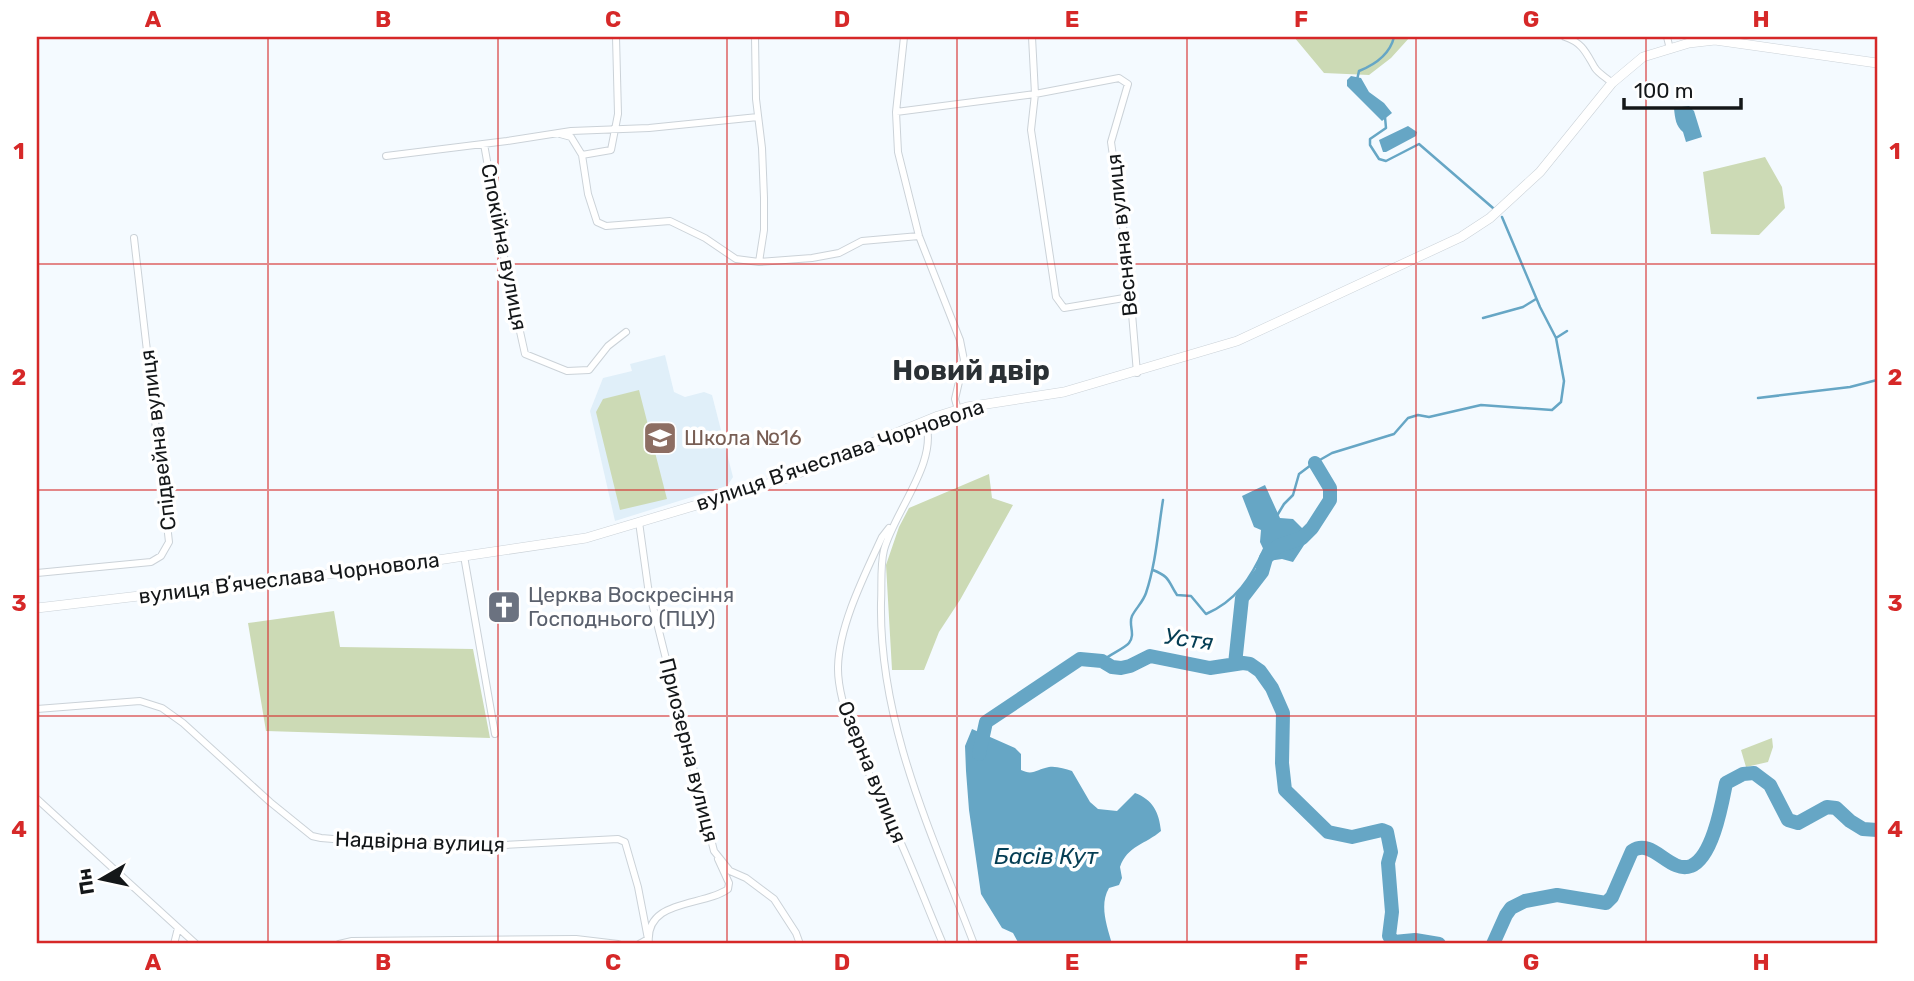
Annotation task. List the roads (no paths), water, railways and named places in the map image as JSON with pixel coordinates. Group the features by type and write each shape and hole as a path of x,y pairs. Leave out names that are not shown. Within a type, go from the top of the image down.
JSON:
{"main road":[{"name":"вулиця Вʼячеслава Чорновола","path":"37,608 305,578 570,542 639,522 784,479 958,410 989,402 1064,392 1137,373 1237,341 1461,237 1499,211 1540,172 1612,83 1643,57 1689,43 1715,40 1877,63"}],"street":[{"path":"582,155 611,150 618,114 616,37"},
{"path":"755,37 764,198 764,230 759,262"},
{"path":"904,37 896,112 898,152 919,236 960,340 964,360 955,399 958,410"},
{"path":"1032,37 1035,94 1031,130 1056,297 1064,308 1130,297"},
{"path":"1565,37 1577,41 1587,51 1597,70 1612,83"},
{"path":"1667,37 1670,49"},
{"name":"Весняна вулиця","path":"1035,94 1118,78 1128,84 1111,142 1126,254 1137,373"},
{"path":"896,112 1035,94"},
{"name":"Спокійна вулиця","path":"386,156 571,131 615,127 649,128 758,117"},
{"path":"560,134 571,137 582,155 588,194 597,222 606,226 670,221 705,238 736,259 759,262 812,258 839,253 862,241 919,236"},
{"name":"Спокійна вулиця","path":"484,144 507,273 525,354 568,370 589,370 608,346 626,332"},
{"name":"Спідвейна вулиця","path":"37,573 151,562 161,556 169,541 134,238"},
{"path":"925,421 930,433 922,465 894,521 884,552 882,640 895,724 912,783 974,944"},
{"name":"Озерна вулиця","path":"894,521 883,537 854,603 841,642 838,684 873,786 943,944"},
{"name":"Приозерна вулиця","path":"639,522 648,587 714,851 730,871 746,878 774,899 800,944"},
{"path":"464,556 495,734"},
{"name":"Надвірна вулиця","path":"37,709 140,701 162,708 183,723 312,836 383,843 484,846 618,839 625,842 638,887 649,942"},
{"path":"37,799 196,944"},
{"path":"639,944 649,942 657,919 669,908 714,896 728,889 729,883 714,851"},
{"path":"174,944 178,928"},
{"path":"339,944 352,941 576,939 618,944"}],"water":[{"path":"1351,76 1361,78 1369,92 1392,113 1382,121 1347,86 1347,80"},
{"path":"1689,106 1694,111 1702,137 1686,142 1676,122 1674,108"},
{"path":"1408,126 1417,132 1416,136 1383,152 1379,140"},
{"path":"1265,485 1280,518 1293,519 1310,536 1293,562 1282,559 1269,561 1260,542 1261,530 1254,527 1242,496"},
{"name":"Басів Кут","path":"972,729 1015,748 1021,754 1021,770 1025,772 1052,767 1072,771 1090,802 1098,809 1117,811 1135,793 1154,807 1161,831 1127,854 1120,867 1122,878 1119,885 1109,888 1106,895 1105,916 1112,944 1019,944 1013,933 1002,928 981,894 966,771 965,746"}],"waterway":[{"path":"1357,80 1359,71 1381,58 1394,37"},
{"path":"1385,117 1386,128 1370,139 1370,145 1379,159 1386,161 1419,144 1493,208"},
{"path":"1278,514 1293,495 1299,474 1311,465 1332,453 1394,434 1408,418 1418,415 1429,417 1481,405 1552,410 1561,402 1564,381 1556,338 1502,217"},
{"path":"1483,318 1523,307 1536,299"},
{"path":"1556,338 1567,331"},
{"path":"1758,398 1850,387 1877,380"},
{"path":"1235,664 1242,598 1262,572 1266,558 1278,546 1302,538 1312,528 1330,500 1330,488 1315,463"},
{"path":"1102,661 1131,640 1132,616 1145,596 1152,570 1163,500"},
{"path":"1153,570 1166,578 1177,595 1191,596 1206,614 1217,609 1241,588 1264,549"},
{"name":"Устя","path":"979,754 986,722 1080,659 1102,661 1112,667 1121,668 1150,656 1210,668 1250,664 1260,671 1272,688 1283,713 1282,763 1285,790 1328,832 1352,837 1382,830 1387,832 1391,852 1388,863 1392,912 1389,936 1394,942 1415,940 1439,944"},
{"name":"Устя","path":"1493,944 1511,908 1525,901 1557,895 1606,903 1612,897 1632,851 1647,849 1683,867 1699,861 1711,841 1726,783 1743,774 1754,773 1770,785 1788,820 1798,823 1827,807 1836,808 1863,829 1877,830"}],"place":[{"name":"Школа №16","path":"660,438"},
{"name":"Церква Воскресіння Господнього (ПЦУ)","path":"504,607"}],"district":[{"name":"Новий двір","path":"971,370"}]}
